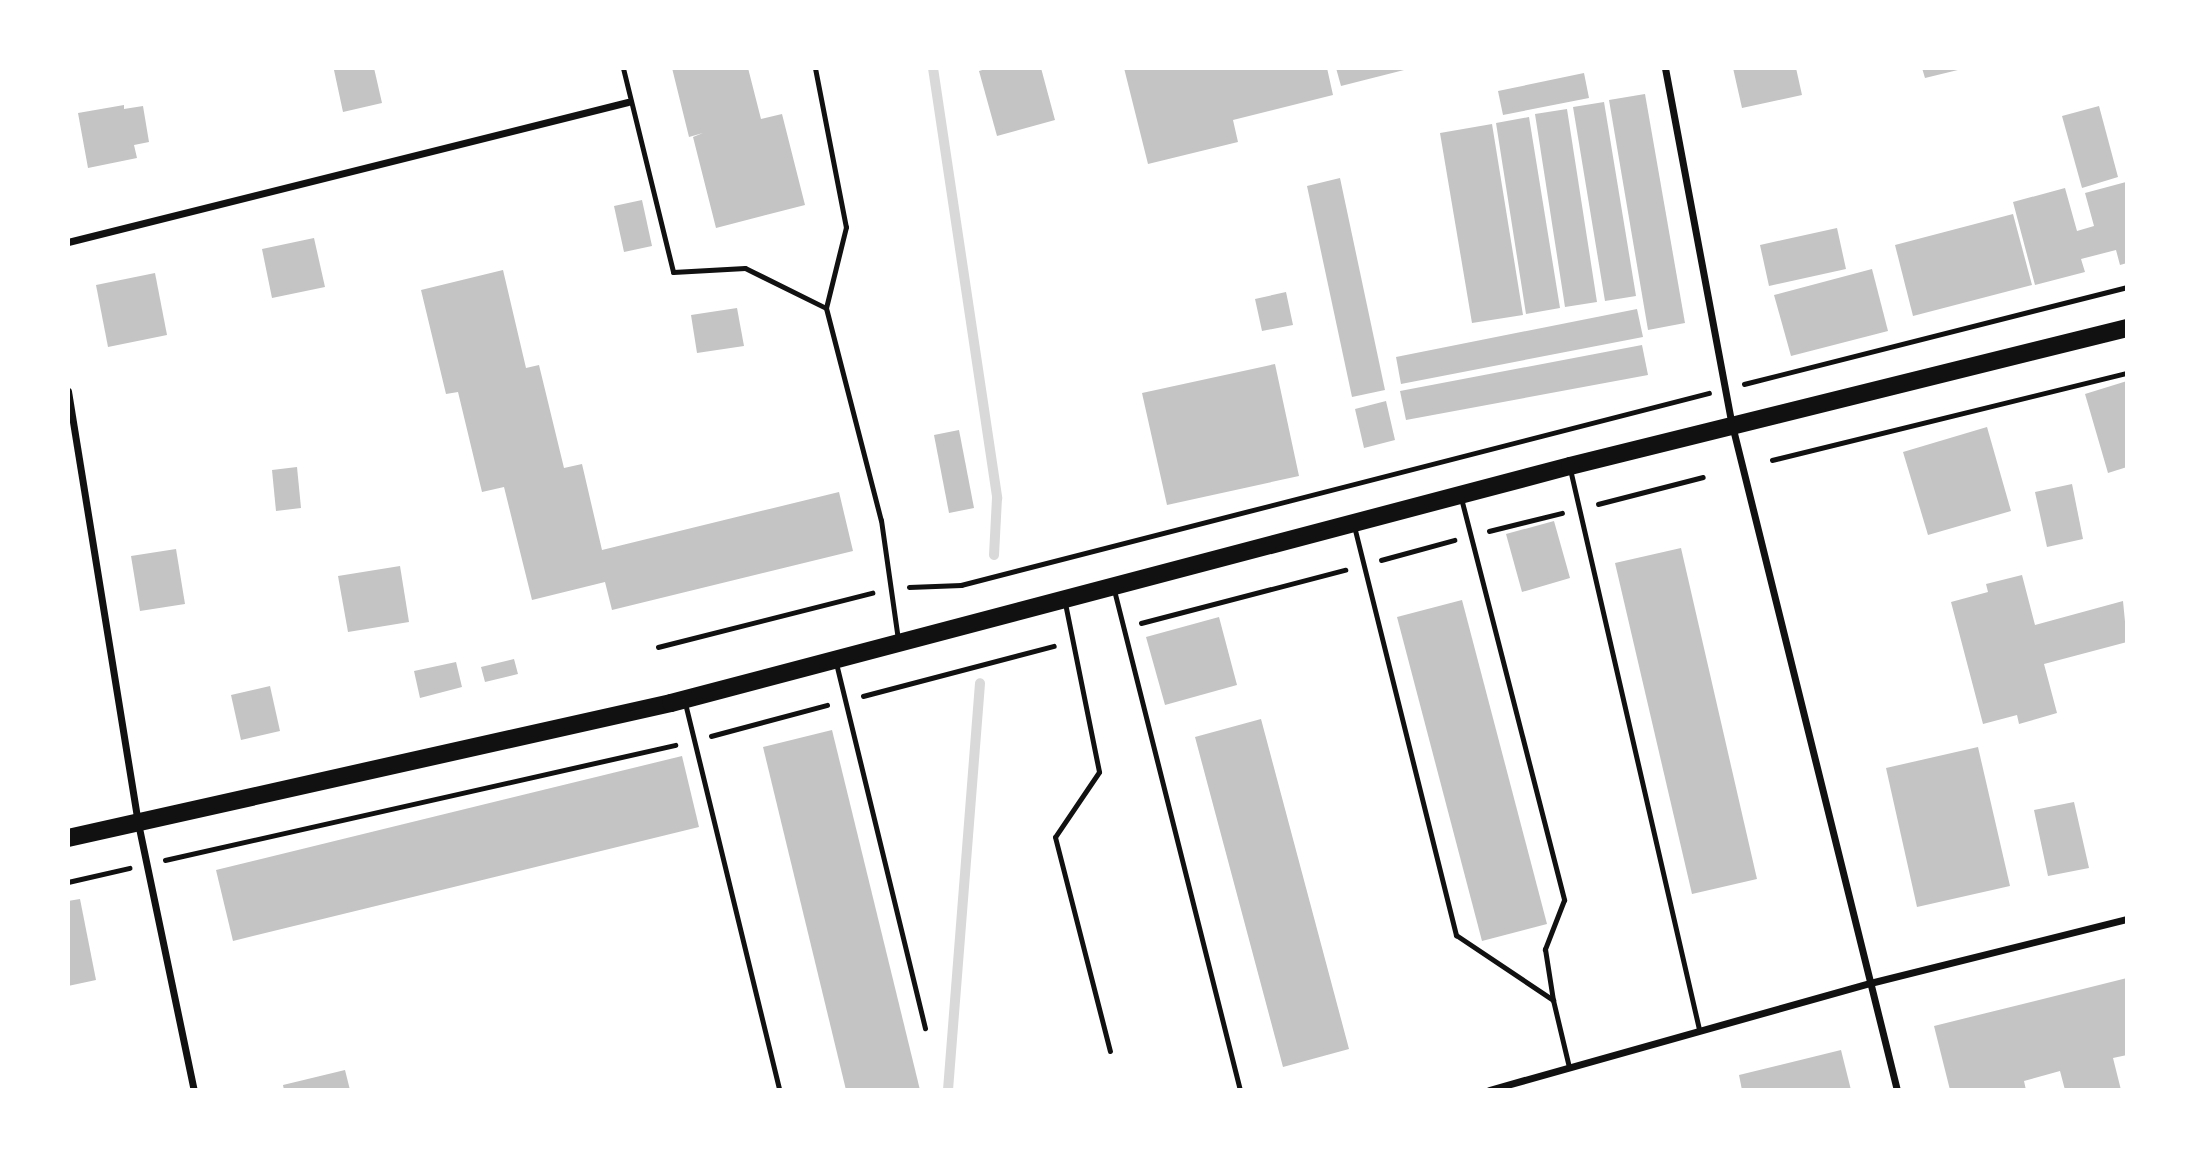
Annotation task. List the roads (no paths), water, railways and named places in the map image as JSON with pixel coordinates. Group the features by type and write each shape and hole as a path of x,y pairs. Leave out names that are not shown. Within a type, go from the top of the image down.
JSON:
{"main road":[{"path":"68,838 684,700 1570,466 2127,328"}],"street":[{"path":"1665,68 1732,425 1897,1090"},
{"path":"68,242 628,103"},
{"path":"68,391 138,822 194,1090"},
{"path":"1489,1090 1870,983 2127,919"}],"lane":[{"path":"623,68 628,103 673,272 746,268 826,308"},
{"path":"816,68 846,227 826,308 881,520 898,643"},
{"path":"1570,466 1699,1029"},
{"path":"1460,495 1563,900 1545,949 1553,1000 1569,1067"},
{"path":"1354,523 1456,935 1553,1000"},
{"path":"1113,587 1240,1090"},
{"path":"1065,600 1099,772 1055,837 1110,1051"},
{"path":"835,660 925,1028"},
{"path":"684,700 779,1090"}],"waterway":[{"path":"933,68 997,498 994,555"},
{"path":"948,1090 980,683"}]}
